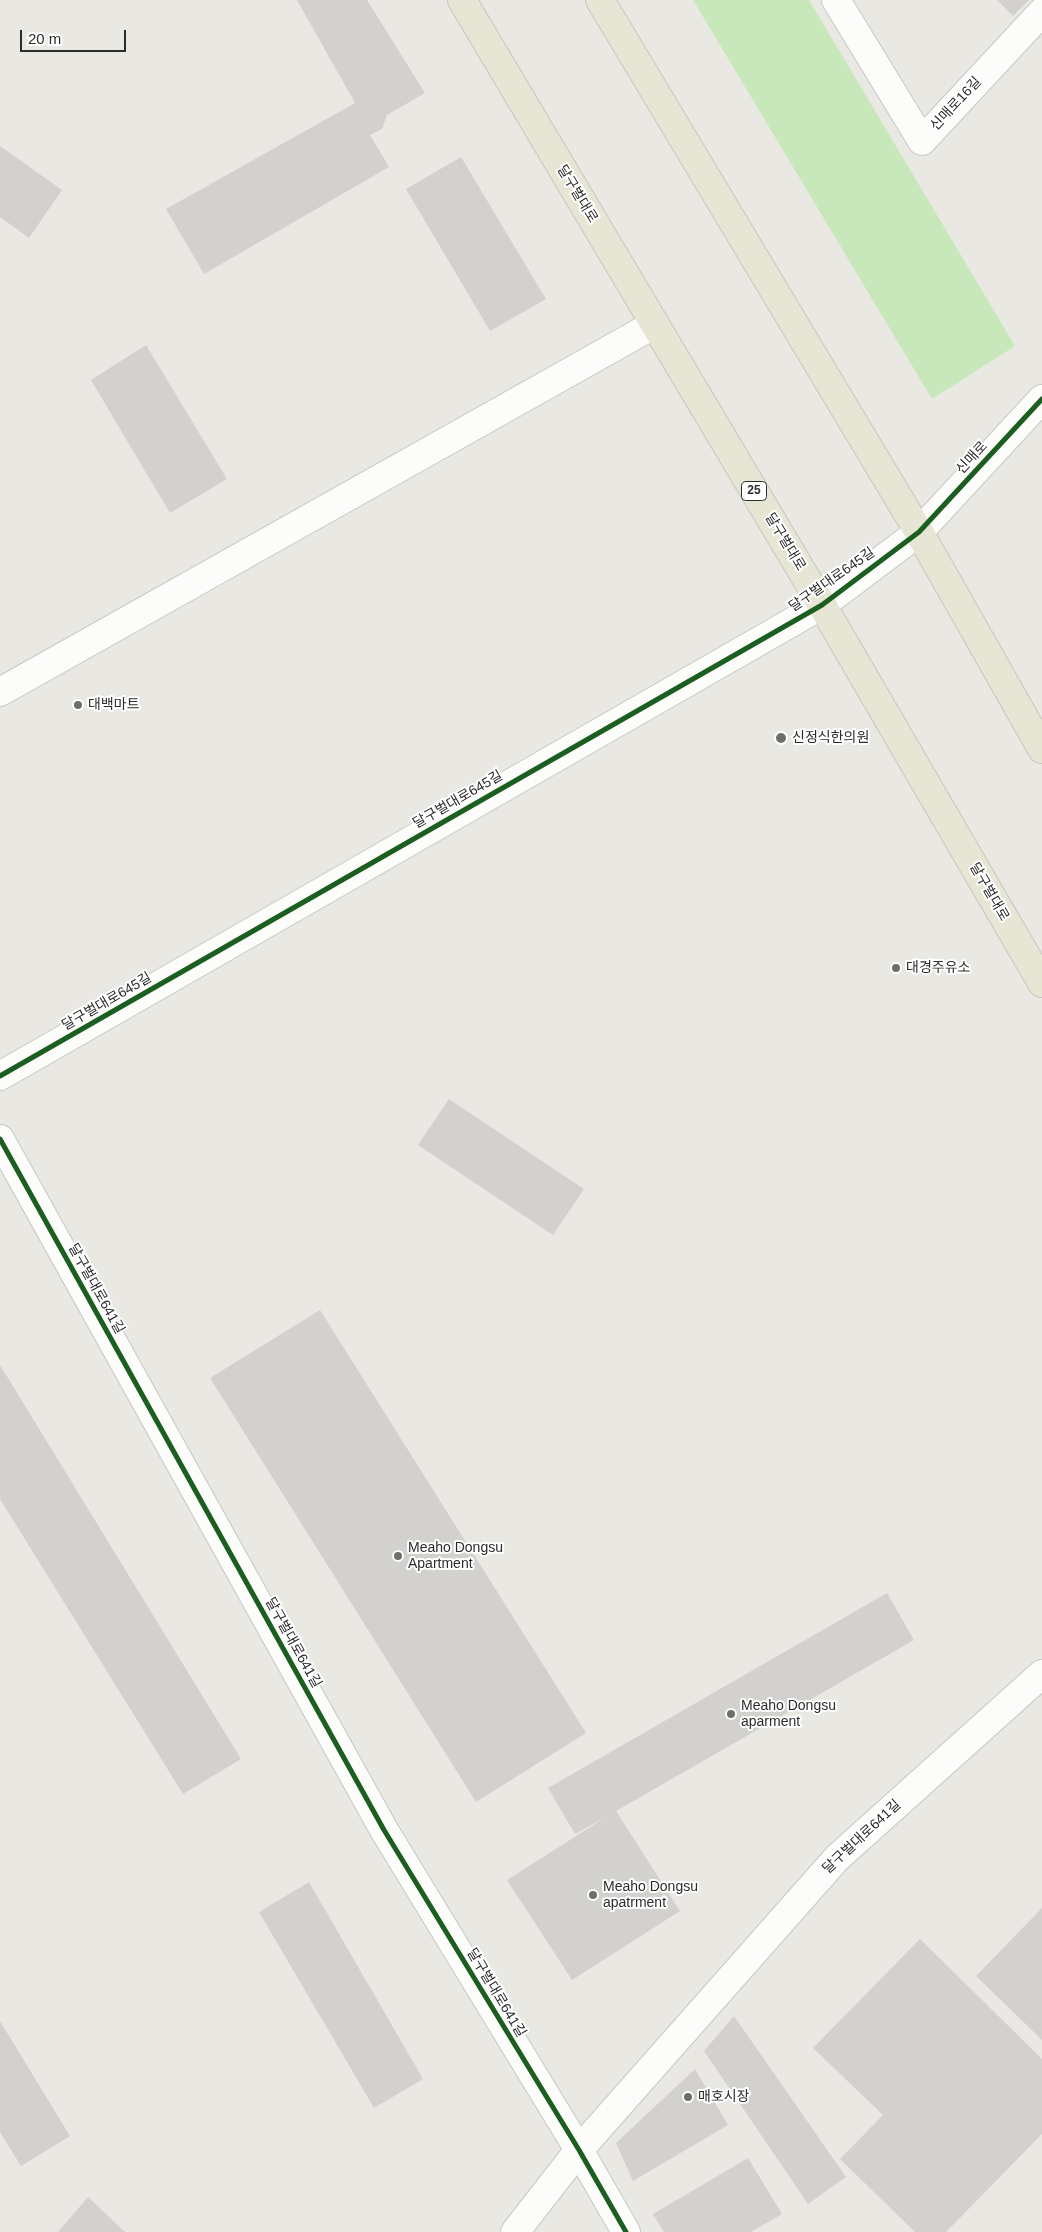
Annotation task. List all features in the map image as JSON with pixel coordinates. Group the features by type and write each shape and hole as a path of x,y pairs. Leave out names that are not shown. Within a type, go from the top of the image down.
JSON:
{"main road":[{"name":"달구벌대로","path":"462,0 822,605 1042,983"},
{"path":"600,0 919,532 1042,749"}],"street":[{"name":"신매로16길","path":"836,0 922,141 1042,12"},
{"path":"0,692 655,324"},
{"name":"신매로","path":"919,532 1042,399"},
{"name":"달구벌대로645길","path":"0,1076 822,605 919,532"},
{"name":"달구벌대로641길","path":"0,1139 384,1830 579,2150"},
{"name":"달구벌대로641길","path":"515,2232 579,2150 837,1858 1042,1674"},
{"path":"579,2150 626,2232"}],"green space":[{"path":"693,0 809,0 1015,346 932,399"}],"building":[{"path":"297,0 367,0 425,93 387,115 382,129 370,135 389,167 204,274 166,209 355,103"},
{"path":"997,0 1029,0 1013,16"},
{"path":"0,146 62,190 29,238 0,217"},
{"path":"461,157 546,299 490,331 406,189"},
{"path":"146,345 227,479 170,513 91,380"},
{"path":"449,1099 584,1189 553,1235 418,1145"},
{"name":"Meaho Dongsu Apartment","path":"320,1310 586,1733 476,1802 210,1378"},
{"path":"0,1365 241,1759 183,1794 0,1499"},
{"path":"887,1593 914,1640 616,1811 680,1911 572,1980 507,1880 606,1817 575,1834 548,1788"},
{"path":"309,1882 423,2079 374,2108 259,1912"},
{"path":"1042,1908 1042,2040 976,1976"},
{"path":"920,1939 1042,2059 1042,2134 946,2232 915,2232 840,2159 883,2115 813,2048"},
{"path":"734,2016 846,2177 808,2204 704,2051"},
{"path":"0,2021 70,2136 21,2166 0,2132"},
{"name":"매호시장","path":"695,2069 728,2125 633,2181 616,2143"},
{"path":"748,2158 782,2214 751,2232 664,2232 653,2214"},
{"path":"88,2197 125,2232 58,2232"}],"cycle path":[{"path":"0,1076 822,605 919,532 1042,399"},
{"path":"0,1139 384,1830 579,2150 626,2232"}],"place":[{"name":"대백마트","path":"78,705"},
{"name":"신정식한의원","path":"781,738"},
{"name":"대경주유소","path":"896,968"},
{"name":"Meaho Dongsu Apartment","path":"398,1556"},
{"name":"Meaho Dongsu aparment","path":"731,1714"},
{"name":"Meaho Dongsu apatrment","path":"593,1895"},
{"name":"매호시장","path":"688,2097"}]}
